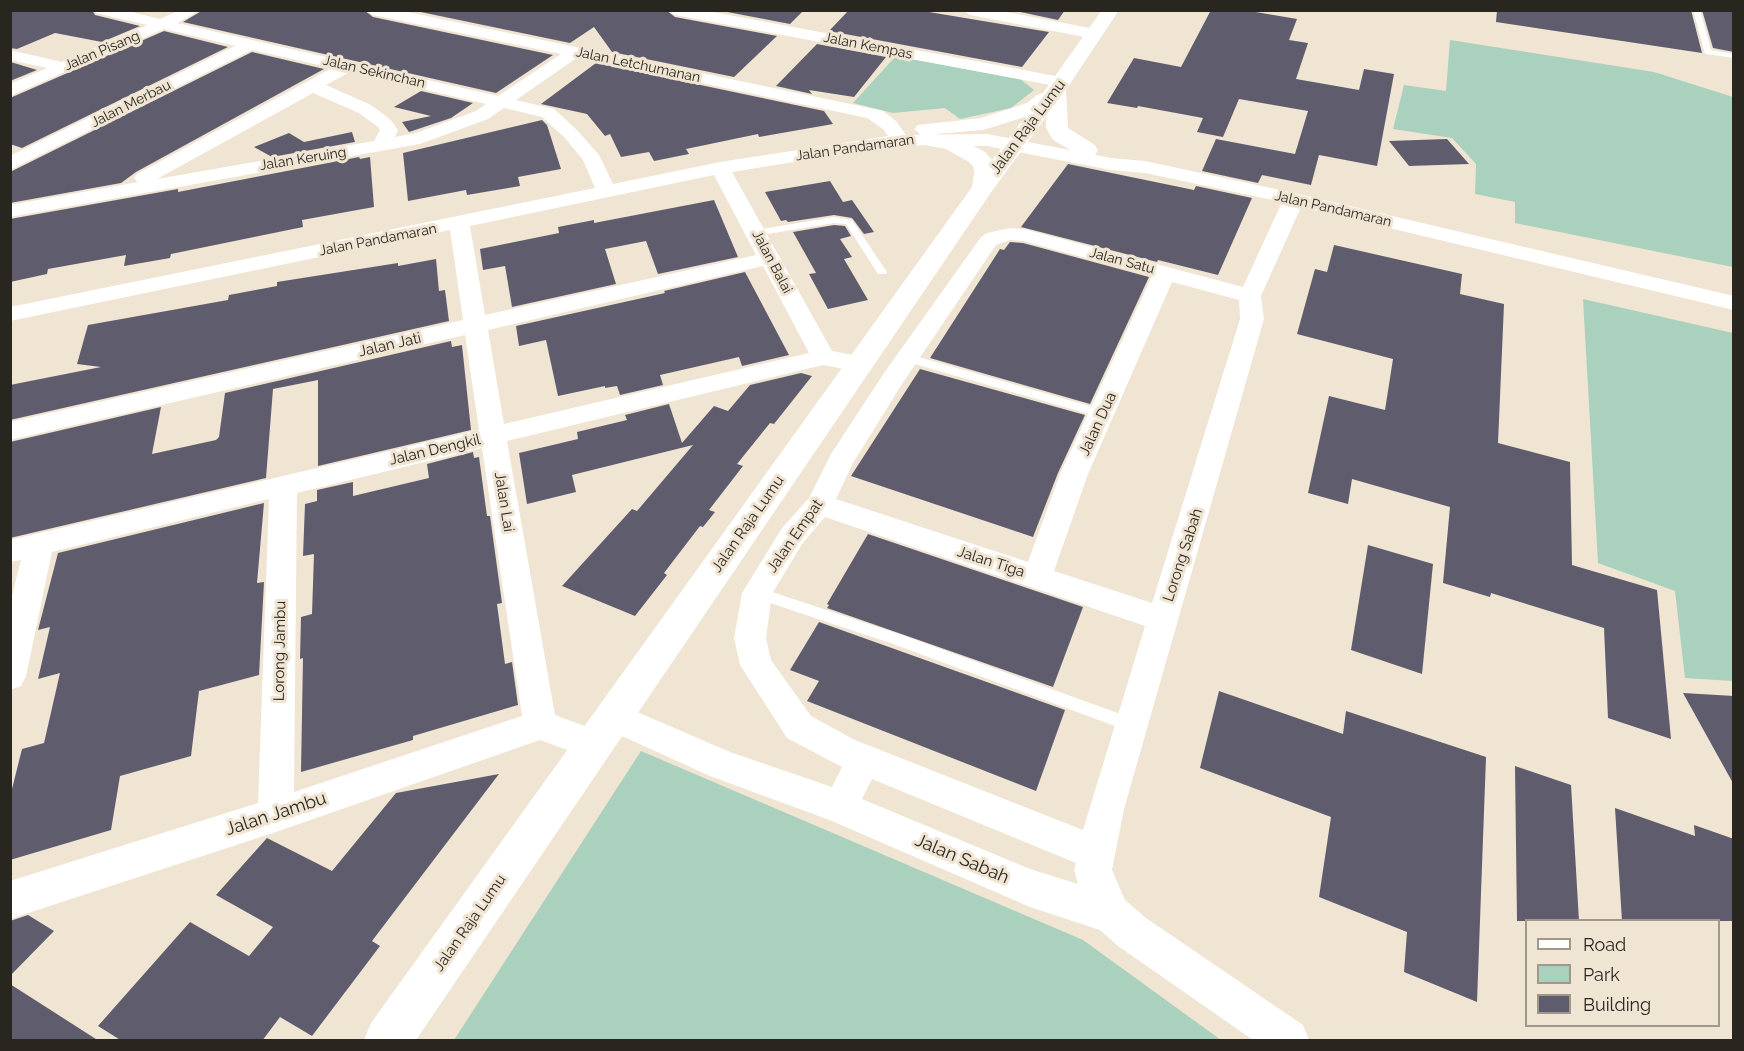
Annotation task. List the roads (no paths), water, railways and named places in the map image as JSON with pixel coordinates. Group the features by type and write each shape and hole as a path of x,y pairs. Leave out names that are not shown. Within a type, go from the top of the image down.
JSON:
{"street":[{"name":"Jalan Sekinchan","path":"101,10 548,113 592,159 607,193"},
{"name":"Jalan Pisang","path":"10,91 194,10"},
{"name":"Jalan Letchumanan","path":"373,10 877,115 899,136"},
{"name":"Jalan Kempas","path":"675,10 1058,86"},
{"path":"970,10 1095,34"},
{"name":"Jalan Raja Lumu","path":"388,1041 983,187 1111,10"},
{"path":"451,25 468,15"},
{"name":"Jalan Merbau","path":"10,164 251,44"},
{"name":"Jalan Keruing","path":"10,211 420,138 482,115 575,52"},
{"path":"10,55 63,68"},
{"path":"121,191 315,87 349,66"},
{"path":"926,134 983,124 1034,106 1058,86"},
{"path":"1058,86 1057,128 1061,135 1087,150"},
{"path":"315,87 365,109 384,123 389,130 381,146"},
{"path":"926,134 977,157 984,165 983,187"},
{"name":"Jalan Pandamaran","path":"10,314 459,224 720,168 899,136 926,134 987,140 1018,140 1111,164 1146,167 1294,199 1734,303"},
{"path":"1018,140 1087,150 1120,157 1146,167"},
{"name":"Jalan Balai","path":"720,168 823,357"},
{"name":"Lorong Sabah","path":"1111,914 1099,890 1093,870 1106,810 1202,494 1252,319 1250,296 1294,199"},
{"name":"Jalan Lai","path":"459,224 540,725"},
{"name":"Jalan Satu","path":"994,237 1010,234 1024,236 1250,296"},
{"name":"Jalan Empat","path":"994,237 988,241 908,358 840,461 820,504 792,536 757,593 750,638 756,665 800,727 864,760 1039,829 1070,844 1097,852"},
{"name":"Jalan Jati","path":"10,431 770,258"},
{"name":"Jalan Dua","path":"1037,577 1074,474 1165,273"},
{"name":"Jalan Dengkil","path":"25,548 823,357 860,364"},
{"name":"Lorong Jambu","path":"276,815 283,486"},
{"name":"Jalan Tiga","path":"820,504 1162,620"},
{"path":"10,676 25,548"},
{"path":"540,725 604,731"},
{"name":"Jalan Jambu","path":"10,900 276,815 540,725"},
{"name":"Jalan Sabah","path":"604,731 722,765 840,807 1030,888 1111,914 1132,932 1288,1041"},
{"path":"840,807 864,760"}],"lane":[{"path":"1696,10 1708,52 1732,60"},
{"path":"756,234 834,220 849,222 882,272"},
{"path":"908,358 1102,414"},
{"path":"757,593 897,639 1131,724"}]}
